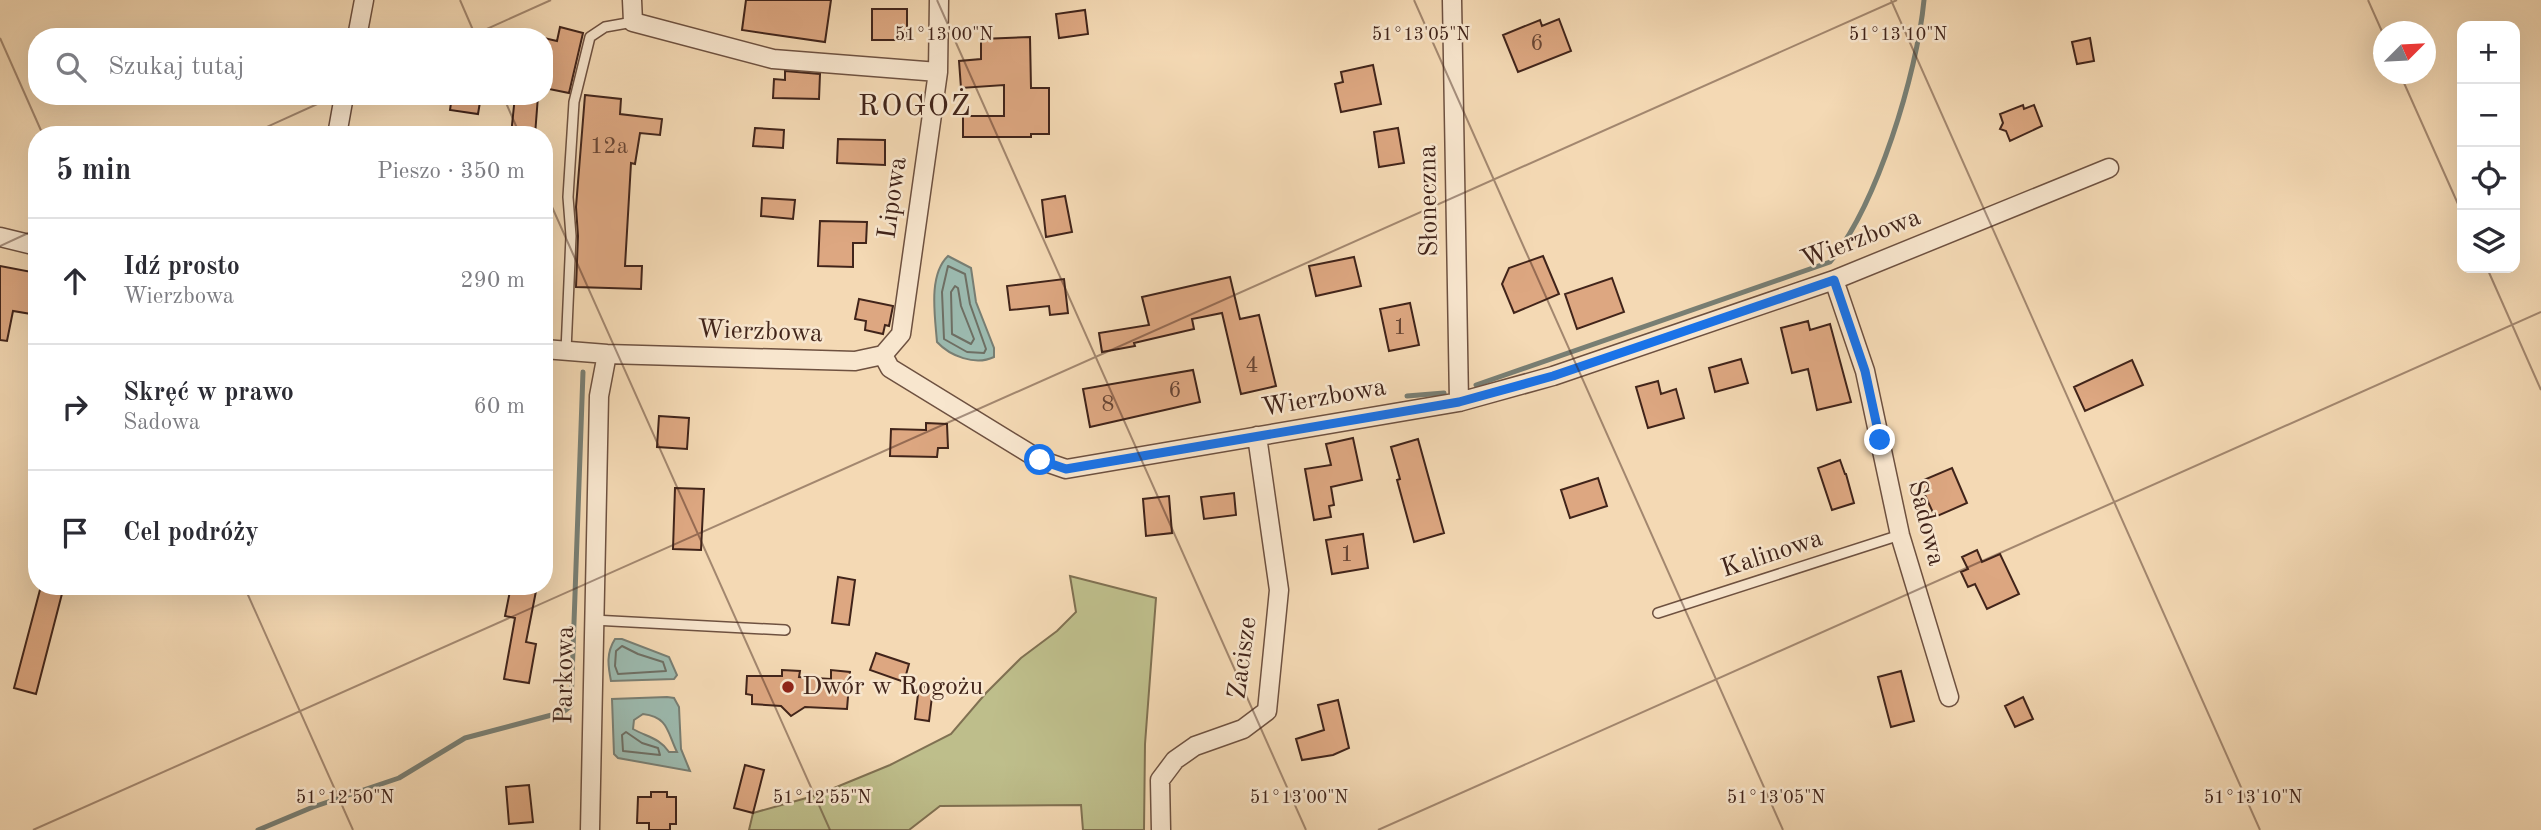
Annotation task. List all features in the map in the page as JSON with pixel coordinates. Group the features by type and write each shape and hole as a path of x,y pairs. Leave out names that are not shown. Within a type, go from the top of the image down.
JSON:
{"street":[{"path":"358,28 364,0"},
{"path":"632,0 633,22 773,59 938,72"},
{"name":"Lipowa","path":"883,355 901,334 938,72 939,0"},
{"name":"Słoneczna","path":"1452,0 1459,402"},
{"path":"339,126 342,105"},
{"name":"Wierzbowa","path":"553,350 607,354 855,361 883,355 890,368 1040,460 1066,469 1459,402 1553,376 1834,280 2109,168"},
{"path":"0,237 28,244"},
{"name":"Sadowa","path":"1834,280 1865,371 1900,535 1949,697"},
{"name":"Parkowa","path":"590,830 599,396 607,354"},
{"name":"Zacisze","path":"1161,830 1160,780 1175,760 1195,746 1243,729 1267,711 1279,590 1257,436"}],"lane":[{"path":"566,351 570,236 568,197 574,102 590,37 605,27 633,22"},
{"name":"Kalinowa","path":"1658,613 1900,535"},
{"path":"593,620 785,630"}],"green space":[{"path":"1070,576 1156,598 1145,744 1144,830 1083,830 1081,805 940,806 909,830 749,830 753,813 817,795 890,765 951,734 1021,658 1057,631 1076,612"}],"water":[{"path":"948,256 971,268 976,302 994,348 994,357 987,360 963,358 949,352 937,342 935,285 942,264"},
{"path":"615,639 622,639 669,657 677,675 674,679 611,681 609,654"},
{"path":"674,698 679,707 681,749 690,771 618,758 614,754 612,699","holes":["643,714 666,726 677,752 669,752 657,741 633,729 634,720"]}],"building":[{"path":"746,0 831,0 825,42 742,30"},
{"path":"872,9 907,9 907,40 872,40"},
{"path":"1085,10 1088,34 1059,38 1056,14"},
{"path":"1559,19 1571,51 1518,72 1503,35 1540,20 1542,26"},
{"path":"560,27 583,33 569,93 553,90 553,40 557,41"},
{"path":"1030,37 1031,88 1049,88 1049,134 1031,134 1031,137 963,137 963,116 1004,116 1004,85 961,88 959,61 981,59 981,39"},
{"path":"2090,38 2094,61 2077,64 2072,42"},
{"path":"1373,65 1381,104 1341,112 1335,84 1343,82 1341,72"},
{"path":"785,71 820,74 819,99 773,98 774,79 785,80"},
{"path":"585,95 621,99 620,114 662,119 660,135 640,133 635,164 631,163 625,266 642,266 641,289 576,287 576,207"},
{"path":"451,105 480,105 478,114 450,110"},
{"path":"514,105 537,105 536,126 512,126"},
{"path":"2023,105 2024,109 2034,105 2042,126 2010,141 2006,131 2000,129 2003,123 2000,114"},
{"path":"755,128 784,130 783,148 753,146"},
{"path":"1398,128 1404,163 1379,167 1374,132"},
{"path":"838,139 885,140 885,165 837,163"},
{"path":"1065,196 1072,232 1046,237 1042,200"},
{"path":"762,198 795,200 793,219 761,216"},
{"path":"820,221 867,222 866,243 853,243 853,267 818,266"},
{"path":"1543,256 1559,294 1514,313 1502,284 1509,268"},
{"path":"1354,257 1361,286 1316,296 1309,266"},
{"path":"0,266 28,271 28,314 13,311 7,341 0,340"},
{"path":"1230,277 1240,319 1259,315 1276,386 1241,394 1222,313 1192,319 1194,329 1134,343 1135,346 1102,352 1099,333 1149,325 1142,297"},
{"path":"1612,278 1624,312 1577,329 1565,294"},
{"path":"1064,279 1068,313 1050,315 1049,306 1010,310 1007,286"},
{"path":"859,299 893,306 889,326 885,325 883,334 865,330 866,321 855,319"},
{"path":"1410,303 1419,345 1389,351 1380,309"},
{"path":"1808,321 1810,330 1830,324 1851,402 1817,410 1808,369 1792,373 1781,328"},
{"path":"1741,359 1748,383 1715,392 1709,368"},
{"path":"2132,360 2143,385 2085,411 2074,387"},
{"path":"1193,370 1200,402 1090,427 1083,389"},
{"path":"1658,381 1661,394 1676,389 1684,418 1648,428 1636,387"},
{"path":"659,416 689,418 687,449 657,447"},
{"path":"926,423 947,424 948,448 938,448 937,457 890,456 891,429 926,430"},
{"path":"1353,438 1362,480 1331,487 1334,505 1329,506 1331,517 1314,520 1305,469 1331,465 1326,444"},
{"path":"1418,439 1444,533 1414,542 1391,447"},
{"path":"1840,460 1854,503 1832,510 1818,468"},
{"path":"1952,468 1967,503 1935,517 1919,482"},
{"path":"1598,478 1607,506 1570,518 1561,490"},
{"path":"675,488 704,489 701,550 673,549"},
{"path":"1234,493 1236,515 1204,519 1201,497"},
{"path":"1169,496 1172,533 1146,536 1143,499"},
{"path":"1363,534 1368,568 1332,574 1326,540"},
{"path":"1977,550 1982,562 2000,554 2019,594 1987,609 1975,584 1968,587 1961,572 1968,569 1962,557"},
{"path":"838,577 855,580 849,625 832,623"},
{"path":"39,595 62,595 36,694 14,688"},
{"path":"509,595 535,595 526,642 536,644 529,683 504,679 515,618 505,616"},
{"path":"876,653 909,664 904,682 870,670"},
{"name":"Dwór w Rogożu","path":"782,670 800,671 799,677 831,679 831,670 850,672 847,709 805,707 791,716 781,706 752,704 752,695 746,694 747,676 782,676"},
{"path":"1901,671 1914,721 1891,727 1878,677"},
{"path":"919,686 933,688 929,721 915,719"},
{"path":"2023,697 2033,719 2015,727 2005,706"},
{"path":"1338,700 1349,748 1333,755 1302,760 1296,739 1324,730 1318,705"},
{"path":"745,765 764,770 753,813 734,808"},
{"path":"529,785 533,822 509,824 506,787"},
{"path":"651,792 667,792 667,797 676,797 676,824 670,824 670,830 649,830 649,823 637,823 638,797 651,797"}],"waterway":[{"path":"1476,385 1830,262 1864,207 1879,174 1904,100 1924,0"},
{"path":"258,830 313,807 399,778 465,738 563,712 571,706 583,372"},
{"path":"1407,396 1444,393"}],"place":[{"name":"Dwór w Rogożu","path":"788,687"}],"district":[{"name":"ROGOŻ","path":"915,107"}],"route":[{"path":"1040,460 1066,469 1459,402 1553,376 1834,280 1865,371 1880,440"}]}
